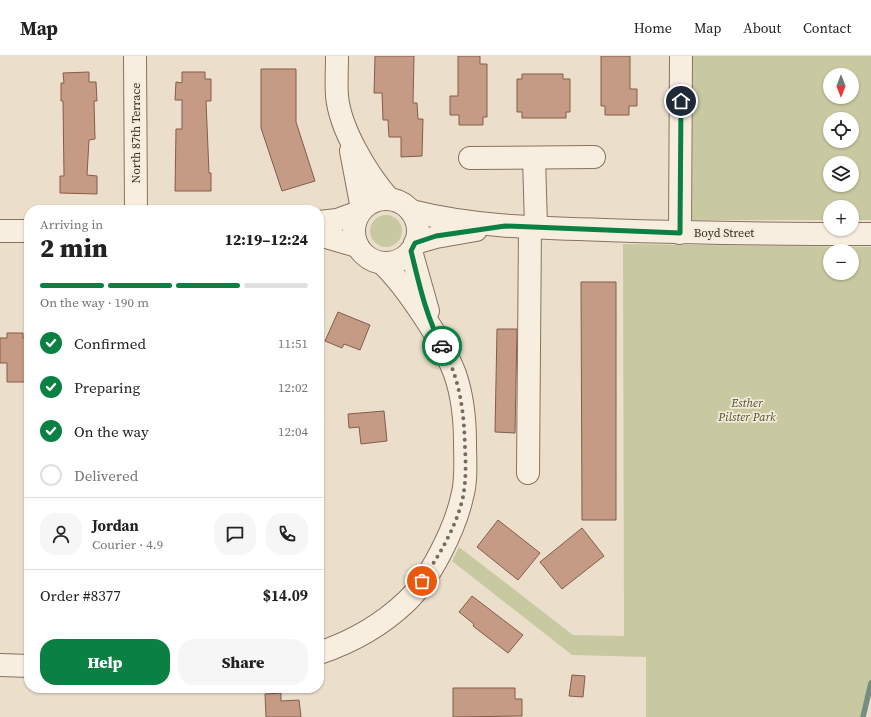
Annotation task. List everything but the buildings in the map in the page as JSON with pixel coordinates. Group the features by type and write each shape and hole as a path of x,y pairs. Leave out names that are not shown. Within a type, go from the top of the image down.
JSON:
{"street":[{"name":"North 87th Terrace","path":"135,56 136,205"},
{"path":"337,56 337,97 346,128 361,211 354,225 354,236 357,246 363,254 372,260 382,263 400,283 438,339"},
{"path":"680,233 681,56"},
{"path":"324,221 337,220 361,211 373,201 388,199 361,160 346,128"},
{"path":"470,158 594,157"},
{"path":"528,473 534,158"},
{"name":"Boyd Street","path":"388,199 404,204 411,211 447,219 505,226 680,233 871,234"},
{"path":"324,651 357,638 407,601 416,592 442,550 463,497 466,470 465,419 462,400 455,374 438,339 419,286 413,247 418,231 416,221 411,211"},
{"name":"Boyd Street","path":"382,263 398,260 413,247 436,236 505,226"},
{"path":"0,231 24,231"},
{"path":"324,236 357,246"},
{"path":"0,666 24,666"}],"green space":[{"path":"693,56 871,56 871,220 859,220 859,200 823,200 823,220 692,220"},
{"path":"383,215 389,215 399,222 402,231 401,237 395,244 389,247 383,247 373,240 370,234 370,228 377,218"},
{"name":"Esther Pilster Park","path":"623,244 823,246 823,280 859,280 859,247 871,247 871,683 863,717 646,717 646,657 572,655 452,561 459,547 573,635 624,636"}],"waterway":[{"path":"863,717 871,683"}],"way so far":[{"path":"422,581 442,550 456,517 463,497 466,470 465,419 462,400 455,374 442,346"}],"route":[{"path":"442,346 428,313 417,279 411,251 415,243 436,236 505,226 680,233 681,101"}]}
